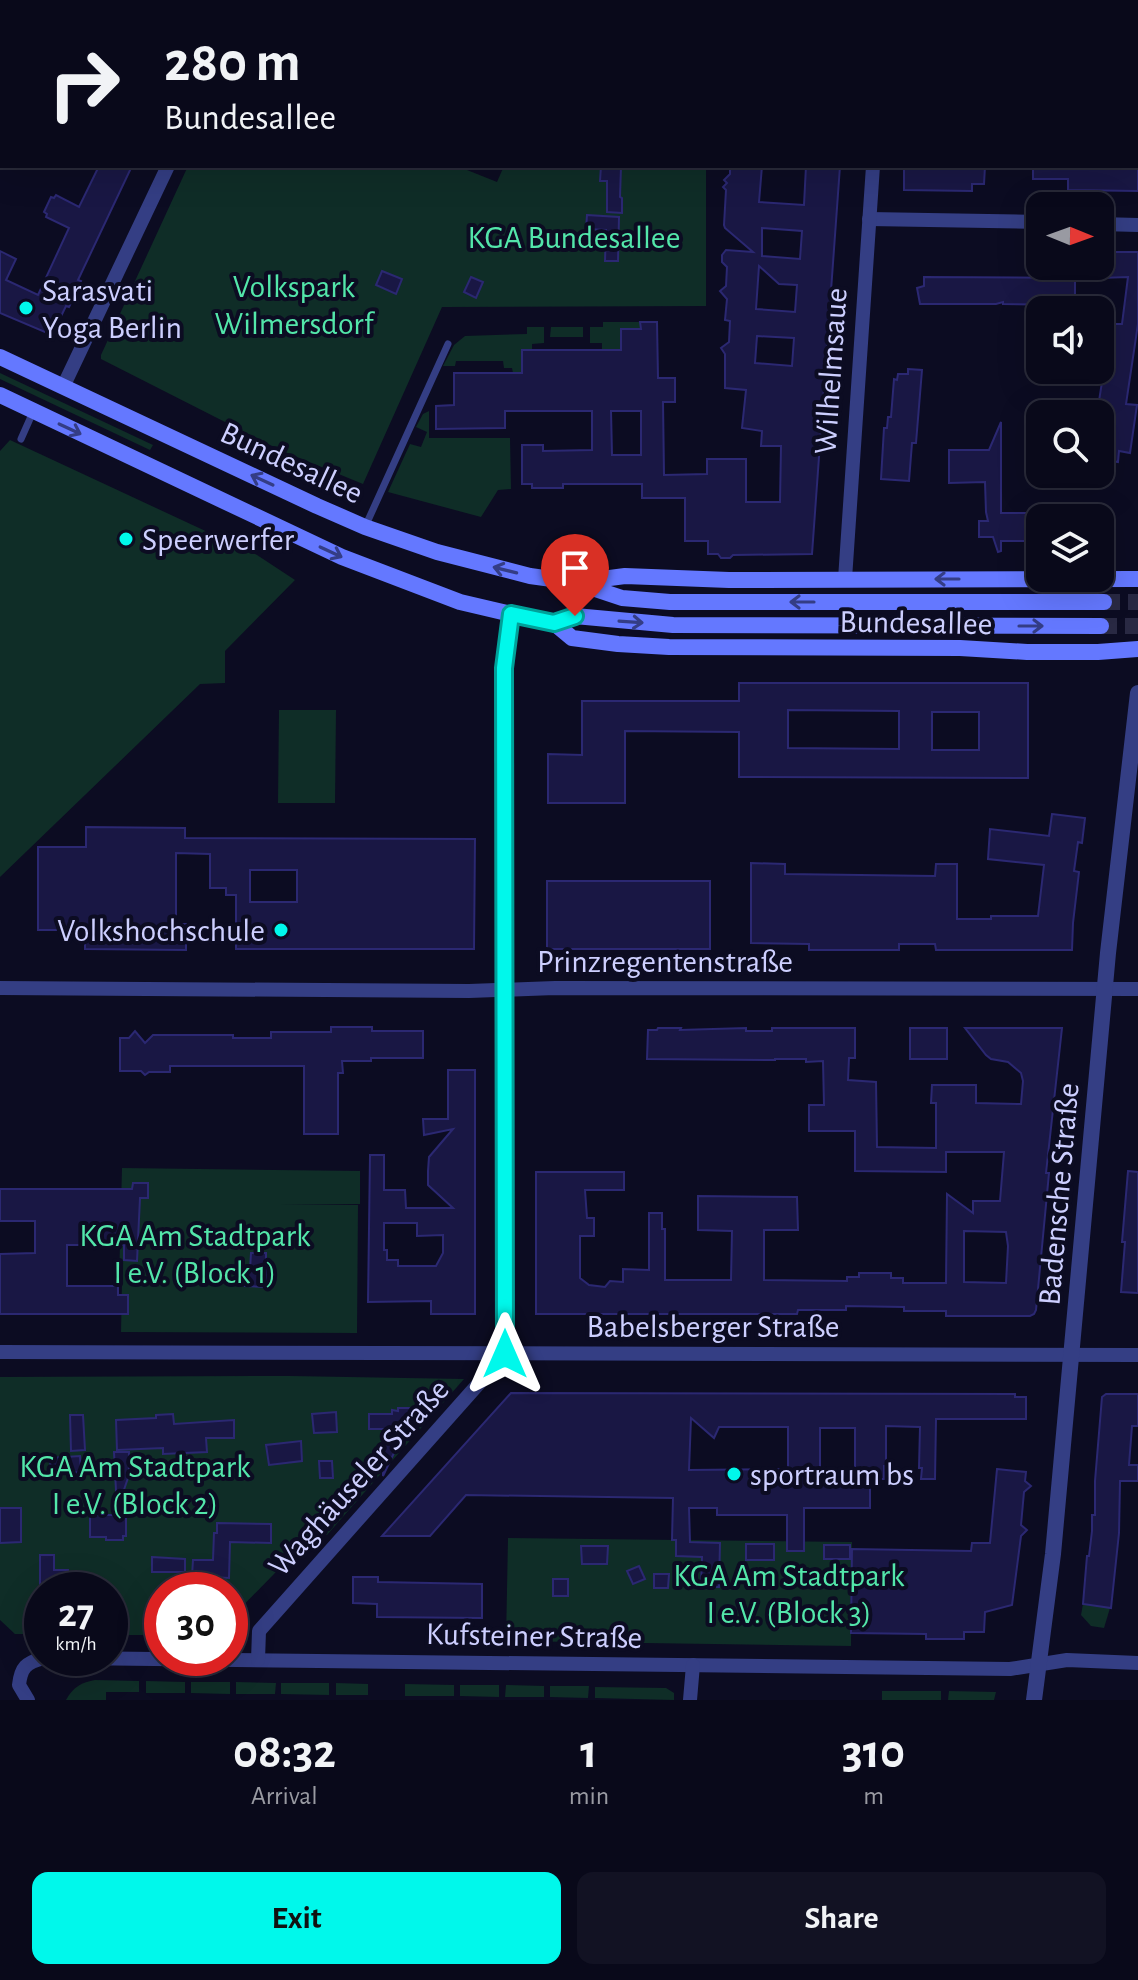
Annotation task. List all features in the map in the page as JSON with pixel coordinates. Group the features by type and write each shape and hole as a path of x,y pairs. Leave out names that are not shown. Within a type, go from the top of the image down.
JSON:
{"main road":[{"name":"Bundesallee","path":"0,357 365,527 437,552 530,576 574,582 622,598 670,602 1104,602"},
{"name":"Bundesallee","path":"0,395 342,557 460,602 554,623 572,638 669,647 960,648 1027,652 1138,649"},
{"name":"Bundesallee","path":"574,582 625,576 716,580 1138,579"},
{"name":"Bundesallee","path":"554,623 575,616 673,625 1101,626"}],"street":[{"path":"63,387 167,168"},
{"name":"Wilhelmsaue","path":"845,579 873,168"},
{"path":"869,219 1026,222"},
{"path":"1114,224 1138,225"},
{"path":"505,1354 504,668 511,614"},
{"name":"Badensche Straße","path":"1034,1700 1053,1554 1105,990 1138,693"},
{"name":"Prinzregentenstraße","path":"0,988 469,991 555,988 1138,989"},
{"name":"Babelsberger Straße","path":"0,1352 1138,1355"},
{"name":"Waghäuseler Straße","path":"258,1660 259,1631 505,1354"},
{"name":"Kufsteiner Straße","path":"128,1659 1010,1669 1067,1660 1138,1663"},
{"path":"690,1700 693,1665"},
{"path":"24,1667 19,1685 28,1700"}],"lane":[{"path":"365,527 448,344"},
{"path":"21,439 34,411"}],"green space":[{"name":"Volkspark Wilmersdorf","path":"187,168 462,168 497,182 503,168 706,168 706,306 442,307 363,484 280,450 101,359"},
{"path":"603,322 640,322 641,329 621,330 621,359 602,359 602,343 590,343 590,327 603,327"},
{"path":"527,327 544,327 544,343 532,344 522,373 513,373 512,368 504,368 503,361 456,361 455,366 443,366 454,345 465,336 527,334"},
{"path":"551,327 583,327 583,337 550,337"},
{"path":"0,373 153,445 150,450 0,379"},
{"path":"429,411 429,438 510,438 511,489 498,490 481,517 388,492 410,444 421,447 427,432 416,427 423,414"},
{"path":"10,440 257,555 295,580 225,651 225,683 200,684 0,877 0,451"},
{"path":"279,710 336,710 335,803 278,803"},
{"name":"KGA Am Stadtpark I e.V. (Block 1)","path":"122,1168 360,1171 360,1204 281,1204 358,1205 357,1333 121,1332"},
{"name":"KGA Am Stadtpark I e.V. (Block 2)","path":"0,1377 464,1379 327,1535 312,1535 248,1601 248,1572 144,1572 144,1635 128,1635 128,1572 24,1572 24,1634 15,1634 0,1620"},
{"name":"KGA Am Stadtpark I e.V. (Block 3)","path":"508,1538 852,1542 851,1646 506,1641"},
{"path":"1083,1604 1110,1608 1104,1628 1091,1626 1081,1615"},
{"path":"95,1680 139,1681 139,1692 106,1692 106,1700 66,1700 78,1686"},
{"path":"146,1681 185,1682 185,1693 146,1693"},
{"path":"191,1682 230,1682 230,1694 191,1693"},
{"path":"236,1682 276,1683 275,1694 236,1694"},
{"path":"281,1683 329,1683 329,1695 281,1694"},
{"path":"336,1683 368,1684 368,1695 336,1695"},
{"path":"405,1684 454,1685 454,1696 405,1696"},
{"path":"460,1685 499,1685 499,1697 460,1696"},
{"path":"506,1685 544,1686 544,1697 505,1697"},
{"path":"550,1686 589,1686 588,1698 550,1697"},
{"path":"595,1687 666,1688 674,1693 674,1700 595,1698"},
{"path":"882,1691 941,1691 941,1700 882,1700"},
{"path":"949,1691 996,1692 994,1700 948,1700"}],"building":[{"path":"98,168 131,168 78,280 81,281 76,293 52,335 0,313 0,251 16,259 6,280 38,295 69,228 46,217 44,212 51,197 56,195 79,207"},
{"path":"601,168 621,168 622,213 607,212 607,181 600,181"},
{"path":"730,168 762,168 759,202 804,205 806,168 840,168 812,554 733,555 721,558 718,554 708,554 708,541 685,541 685,498 642,498 642,484 563,484 563,488 532,488 532,484 522,484 522,445 543,445 543,451 592,450 592,411 505,411 505,428 436,429 436,406 454,405 454,373 522,373 522,350 621,350 621,329 641,329 640,322 657,322 658,378 675,378 675,402 663,402 664,475 707,474 707,459 746,459 746,502 780,502 781,446 761,446 762,431 742,428 746,390 725,388 725,354 721,348 729,342 730,321 725,320 727,299 720,291 726,286 727,267 722,262 722,255 726,250 753,252 725,228 726,190 723,187 727,183 724,180 730,174","holes":["762,228 802,231 800,259 762,256","759,266 779,284 797,285 795,312 756,309","757,336 794,338 792,366 755,363","611,411 641,411 641,455 612,455"]},
{"path":"904,168 985,168 984,184 972,184 972,191 904,190"},
{"path":"1033,168 1138,168 1138,191 1068,190 1068,179 1033,179"},
{"path":"587,215 619,217 618,261 605,261 606,230 586,229"},
{"path":"1114,252 1138,252 1138,324 1126,404 1137,405 1130,453 1119,451 1118,462 1114,461 1114,400 1099,400 1102,384 1114,384 1114,324 1122,324 1128,277 1114,278"},
{"path":"382,271 402,279 396,294 376,285"},
{"path":"471,277 483,282 476,298 464,292"},
{"path":"924,277 1075,280 1075,296 1026,296 1026,304 920,304 917,288 924,286"},
{"path":"908,369 922,370 916,443 912,443 909,481 881,479 884,428 887,428 888,417 891,417 894,379 897,380 898,374 908,374"},
{"path":"1001,422 1001,513 1026,513 1026,541 1001,541 1001,551 998,552 993,537 979,537 979,521 988,521 985,482 949,483 949,450 989,450"},
{"path":"739,683 1028,683 1028,778 739,777 739,732 625,731 625,803 548,803 548,754 582,755 582,701 739,701","holes":["788,710 899,711 899,749 788,748","932,712 979,712 979,750 932,750"]},
{"path":"1052,814 1085,818 1074,871 1079,872 1072,950 936,950 935,944 899,944 899,950 809,950 809,944 751,943 751,863 785,864 785,874 935,876 936,864 957,864 957,919 1038,916 1044,865 988,859 990,829 1049,836"},
{"path":"86,827 185,828 185,838 475,839 474,949 236,949 236,895 226,895 226,888 210,888 210,854 176,853 176,924 186,924 186,950 85,949 85,930 38,930 38,847 86,847","holes":["250,870 297,870 297,902 250,902"]},
{"path":"547,881 710,881 710,949 547,949"},
{"path":"331,1027 423,1031 423,1058 342,1061 343,1073 338,1073 338,1134 304,1134 304,1066 170,1066 170,1072 149,1072 145,1075 141,1071 120,1071 120,1038 129,1038 135,1031 145,1043 153,1035 271,1038 271,1032 331,1032"},
{"path":"855,1028 855,1058 849,1058 848,1080 876,1082 877,1147 936,1148 936,1103 931,1103 932,1085 976,1085 976,1103 1021,1104 1021,1073 1008,1062 986,1055 965,1028 1062,1028 1034,1314 946,1316 946,1311 846,1306 846,1310 798,1310 797,1314 536,1314 536,1172 624,1172 624,1190 585,1190 587,1218 594,1218 594,1236 580,1236 580,1278 589,1285 605,1287 610,1281 623,1282 623,1269 649,1270 649,1213 662,1213 665,1280 731,1280 732,1231 698,1230 698,1196 797,1197 798,1230 764,1230 764,1280 847,1281 847,1277 859,1277 859,1273 891,1273 891,1278 903,1278 903,1283 946,1283 947,1194 973,1213 973,1201 1000,1201 1004,1152 946,1152 946,1172 855,1171 855,1131 809,1131 809,1105 824,1105 823,1061 647,1059 648,1030","holes":["964,1231 1006,1232 1006,1283 964,1282"]},
{"path":"910,1028 947,1028 947,1059 910,1059"},
{"path":"448,1070 475,1070 475,1314 431,1314 431,1301 368,1302 370,1155 384,1155 384,1190 405,1190 406,1208 453,1208 428,1185 428,1171 429,1157 453,1129 424,1135 423,1119 448,1119","holes":["384,1223 417,1223 417,1236 443,1235 443,1253 436,1266 398,1266 398,1260 387,1260"]},
{"path":"1128,1171 1138,1172 1138,1293 1121,1292"},
{"path":"133,1183 148,1183 148,1198 140,1198 137,1261 124,1260 124,1245 67,1245 67,1286 118,1286 118,1295 128,1295 128,1314 0,1314 0,1254 35,1253 35,1221 0,1221 0,1189 132,1189"},
{"path":"251,1253 266,1253 266,1287 245,1286 245,1270 250,1270"},
{"path":"511,1393 1015,1394 1015,1397 1026,1397 1026,1419 936,1419 935,1479 921,1479 920,1427 886,1426 884,1479 870,1479 870,1508 804,1508 804,1551 787,1551 787,1515 717,1515 717,1508 689,1508 690,1542 720,1543 719,1587 701,1587 702,1557 676,1556 676,1540 672,1540 673,1498 466,1495 430,1536 382,1536","holes":["691,1418 714,1438 719,1427 788,1427 788,1469 689,1470","820,1428 855,1428 855,1477 820,1477"]},
{"path":"1106,1394 1138,1394 1138,1426 1132,1426 1129,1465 1138,1465 1138,1481 1120,1481 1119,1533 1111,1608 1083,1604 1092,1515 1095,1515 1102,1397"},
{"path":"398,1408 417,1408 417,1432 404,1432 383,1476 383,1429 369,1429 369,1414 392,1414 392,1410 398,1411"},
{"path":"336,1412 337,1432 314,1433 312,1414"},
{"path":"173,1414 174,1424 234,1420 234,1438 206,1438 207,1452 163,1454 163,1448 117,1450 116,1420"},
{"path":"70,1415 83,1415 85,1450 71,1451"},
{"path":"301,1441 302,1461 269,1465 266,1445"},
{"path":"114,1452 129,1452 129,1475 117,1510"},
{"path":"80,1456 81,1472 51,1474 50,1458"},
{"path":"319,1461 332,1461 333,1478 320,1478"},
{"path":"997,1469 1026,1472 1025,1481 1031,1486 1024,1492 1021,1525 1027,1530 1021,1536 1012,1605 985,1612 984,1632 964,1632 964,1639 926,1639 926,1634 851,1633 852,1549 971,1551 972,1543 990,1543"},
{"path":"0,1508 21,1508 21,1542 0,1543"},
{"path":"90,1515 126,1515 126,1536 123,1540 90,1537"},
{"path":"217,1523 271,1524 271,1543 230,1542 229,1572 192,1572 193,1560 213,1560 214,1533 217,1533"},
{"path":"746,1544 774,1544 774,1560 746,1560"},
{"path":"824,1545 850,1545 850,1559 824,1559"},
{"path":"581,1546 608,1546 607,1564 582,1564"},
{"path":"40,1555 54,1555 54,1570 68,1570 68,1572 40,1572"},
{"path":"152,1557 185,1559 185,1572 152,1572"},
{"path":"639,1566 645,1579 633,1584 627,1571"},
{"path":"654,1574 669,1574 668,1588 654,1588"},
{"path":"353,1577 378,1577 378,1582 482,1584 482,1618 377,1617 377,1604 353,1603"},
{"path":"553,1579 568,1579 568,1596 553,1596"}],"tunnel":[{"path":"1104,602 1138,602"},
{"path":"1101,626 1138,626"}],"place":[{"name":"Sarasvati Yoga Berlin","path":"26,308"},
{"name":"Speerwerfer","path":"126,539"},
{"name":"Volkshochschule","path":"281,930"},
{"name":"sportraum bs","path":"734,1474"}],"route":[{"path":"505,1354 504,668 511,614 554,623 575,616"}],"park label":[{"name":"KGA Bundesallee","path":"574,237"}]}
